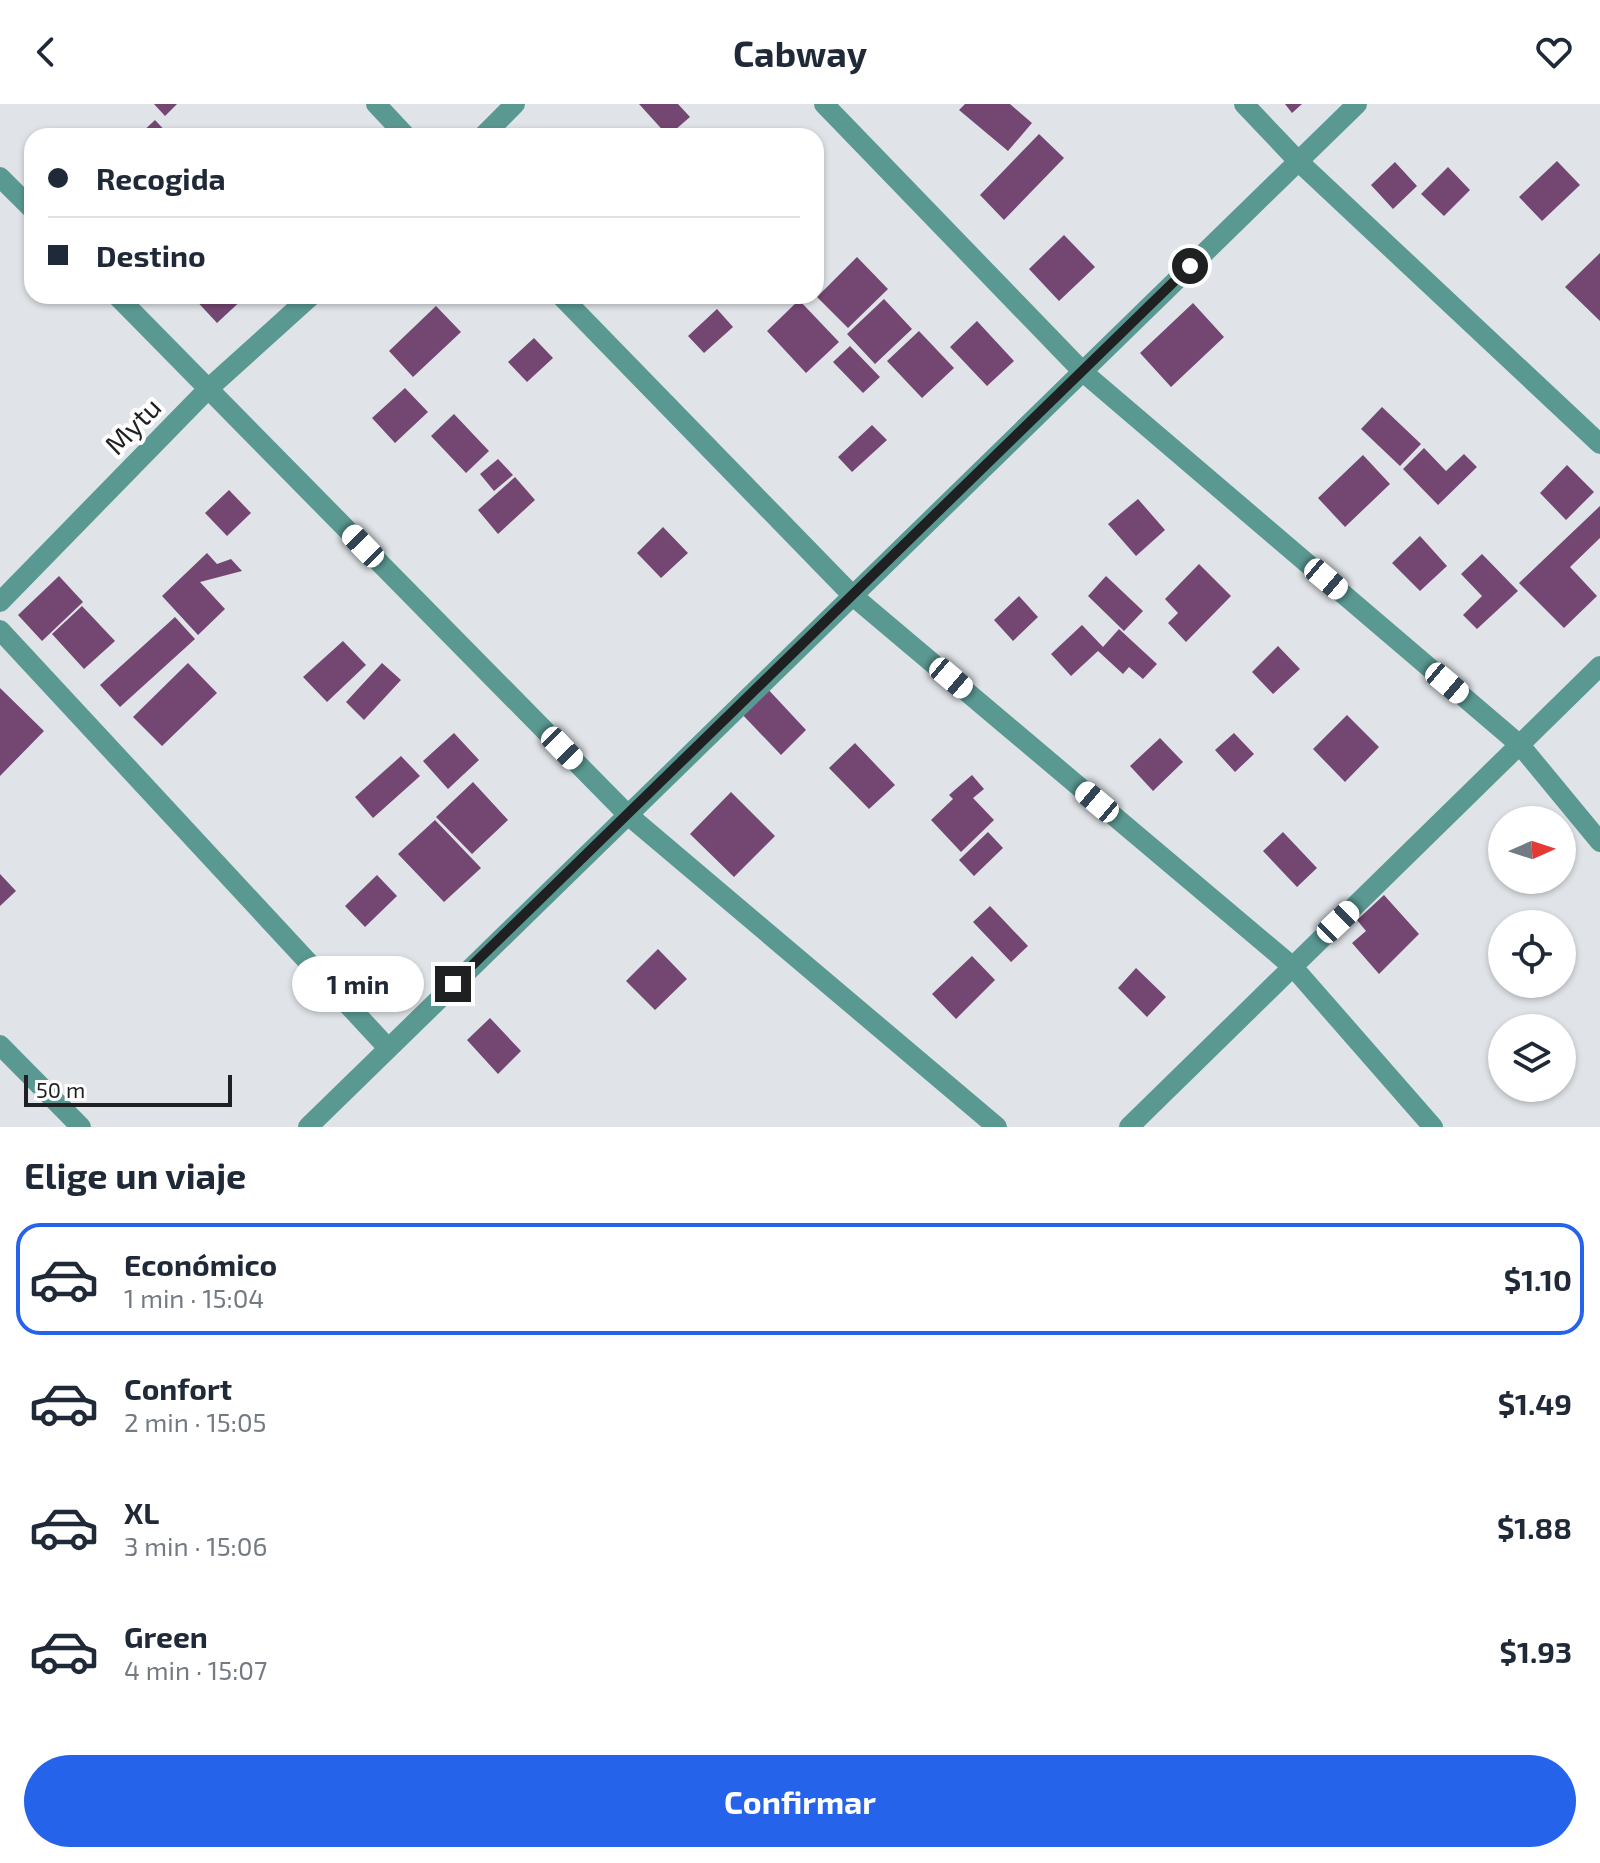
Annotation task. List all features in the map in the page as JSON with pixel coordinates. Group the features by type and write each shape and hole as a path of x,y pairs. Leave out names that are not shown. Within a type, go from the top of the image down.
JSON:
{"street":[{"path":"376,104 398,128"},
{"path":"491,128 515,104"},
{"path":"824,104 1083,372 1520,745 1600,842"},
{"path":"1244,104 1298,161 1600,444"},
{"path":"308,1127 1357,104"},
{"path":"0,177 24,201"},
{"path":"125,304 628,815 997,1127"},
{"name":"Mytu","path":"0,602 208,389 302,304"},
{"path":"569,304 853,596 1293,967 1433,1127"},
{"path":"0,630 387,1047"},
{"path":"1129,1127 1600,666"},
{"path":"0,1045 81,1127"}],"building":[{"path":"154,104 177,104 165,116"},
{"path":"639,104 678,104 690,117 677,128 661,128"},
{"path":"965,104 1010,104 1032,123 1008,151 959,110"},
{"path":"1285,104 1302,104 1292,113"},
{"path":"155,120 162,128 146,128"},
{"path":"1039,134 1064,158 1004,220 980,195"},
{"path":"1557,161 1580,185 1542,221 1519,197"},
{"path":"1395,162 1417,186 1393,209 1371,185"},
{"path":"1448,167 1470,190 1444,216 1421,194"},
{"path":"1064,235 1095,267 1059,301 1029,269"},
{"path":"1600,253 1600,321 1565,287"},
{"path":"857,257 888,289 848,328 824,304 824,290"},
{"path":"884,299 912,329 875,364 847,334"},
{"path":"1193,303 1224,337 1171,387 1140,353"},
{"path":"199,304 237,304 217,323"},
{"path":"795,304 803,304 839,342 806,373 767,331"},
{"path":"436,306 461,332 413,377 389,351"},
{"path":"717,309 733,327 704,353 688,336"},
{"path":"977,321 1014,361 987,386 950,347"},
{"path":"919,331 954,368 922,398 887,361"},
{"path":"534,338 553,358 527,382 508,362"},
{"path":"850,346 880,377 863,393 833,362"},
{"path":"405,388 428,412 395,443 372,418"},
{"path":"1382,407 1421,444 1400,466 1361,429"},
{"path":"454,414 489,451 466,473 431,436"},
{"path":"872,425 887,440 852,472 838,457"},
{"path":"1424,448 1446,471 1464,454 1477,467 1438,505 1403,469"},
{"path":"1363,455 1390,484 1345,527 1318,498"},
{"path":"498,459 513,475 494,491 480,474"},
{"path":"1567,465 1594,492 1566,520 1540,493"},
{"path":"515,477 535,500 498,534 478,510"},
{"path":"229,490 251,513 227,536 205,513"},
{"path":"1138,499 1165,530 1136,556 1108,524"},
{"path":"1600,506 1600,538 1570,567 1597,596 1564,628 1519,583"},
{"path":"663,527 688,553 661,578 637,553"},
{"path":"1420,536 1447,566 1420,591 1392,563"},
{"path":"207,553 217,564 231,559 242,571 200,582 225,609 198,635 162,596"},
{"path":"1482,554 1518,591 1477,629 1463,615 1482,596 1461,574"},
{"path":"1199,564 1231,596 1186,642 1168,623 1178,613 1165,599"},
{"path":"59,576 83,602 42,641 18,615"},
{"path":"1106,576 1143,611 1124,631 1088,596"},
{"path":"1019,596 1038,617 1013,641 994,620"},
{"path":"82,606 115,641 84,669 52,634"},
{"path":"175,617 195,639 120,707 100,685"},
{"path":"1082,625 1103,647 1119,629 1157,664 1143,679 1129,667 1123,674 1098,651 1071,676 1051,654"},
{"path":"343,641 366,665 327,702 303,677"},
{"path":"1278,646 1300,669 1273,694 1252,672"},
{"path":"188,663 217,693 162,746 133,717"},
{"path":"382,663 401,680 364,720 346,702"},
{"path":"765,686 806,730 781,755 739,711"},
{"path":"0,688 44,731 0,776"},
{"path":"1347,715 1379,747 1345,782 1313,749"},
{"path":"454,733 479,760 448,789 423,761"},
{"path":"1234,733 1254,754 1235,772 1215,750"},
{"path":"1160,738 1183,762 1153,791 1130,766"},
{"path":"855,743 895,785 869,809 829,768"},
{"path":"401,756 420,776 373,818 355,797"},
{"path":"972,775 984,789 973,798 994,820 961,852 931,820 953,799 949,795"},
{"path":"473,782 508,820 472,854 436,817"},
{"path":"731,792 775,836 734,877 690,834"},
{"path":"435,820 481,868 444,902 398,854"},
{"path":"988,832 1003,848 974,876 959,860"},
{"path":"1283,832 1317,868 1297,887 1263,851"},
{"path":"0,874 16,891 0,906"},
{"path":"377,875 397,896 365,927 345,906"},
{"path":"1384,895 1419,934 1379,974 1352,943 1366,931 1357,920"},
{"path":"990,906 1028,946 1011,962 973,922"},
{"path":"658,949 687,979 655,1010 626,981"},
{"path":"972,956 995,980 956,1019 932,994"},
{"path":"1136,968 1166,997 1147,1017 1118,988"},
{"path":"490,1018 521,1051 498,1074 467,1040"}],"route":[{"path":"453,984 1190,266"}]}
